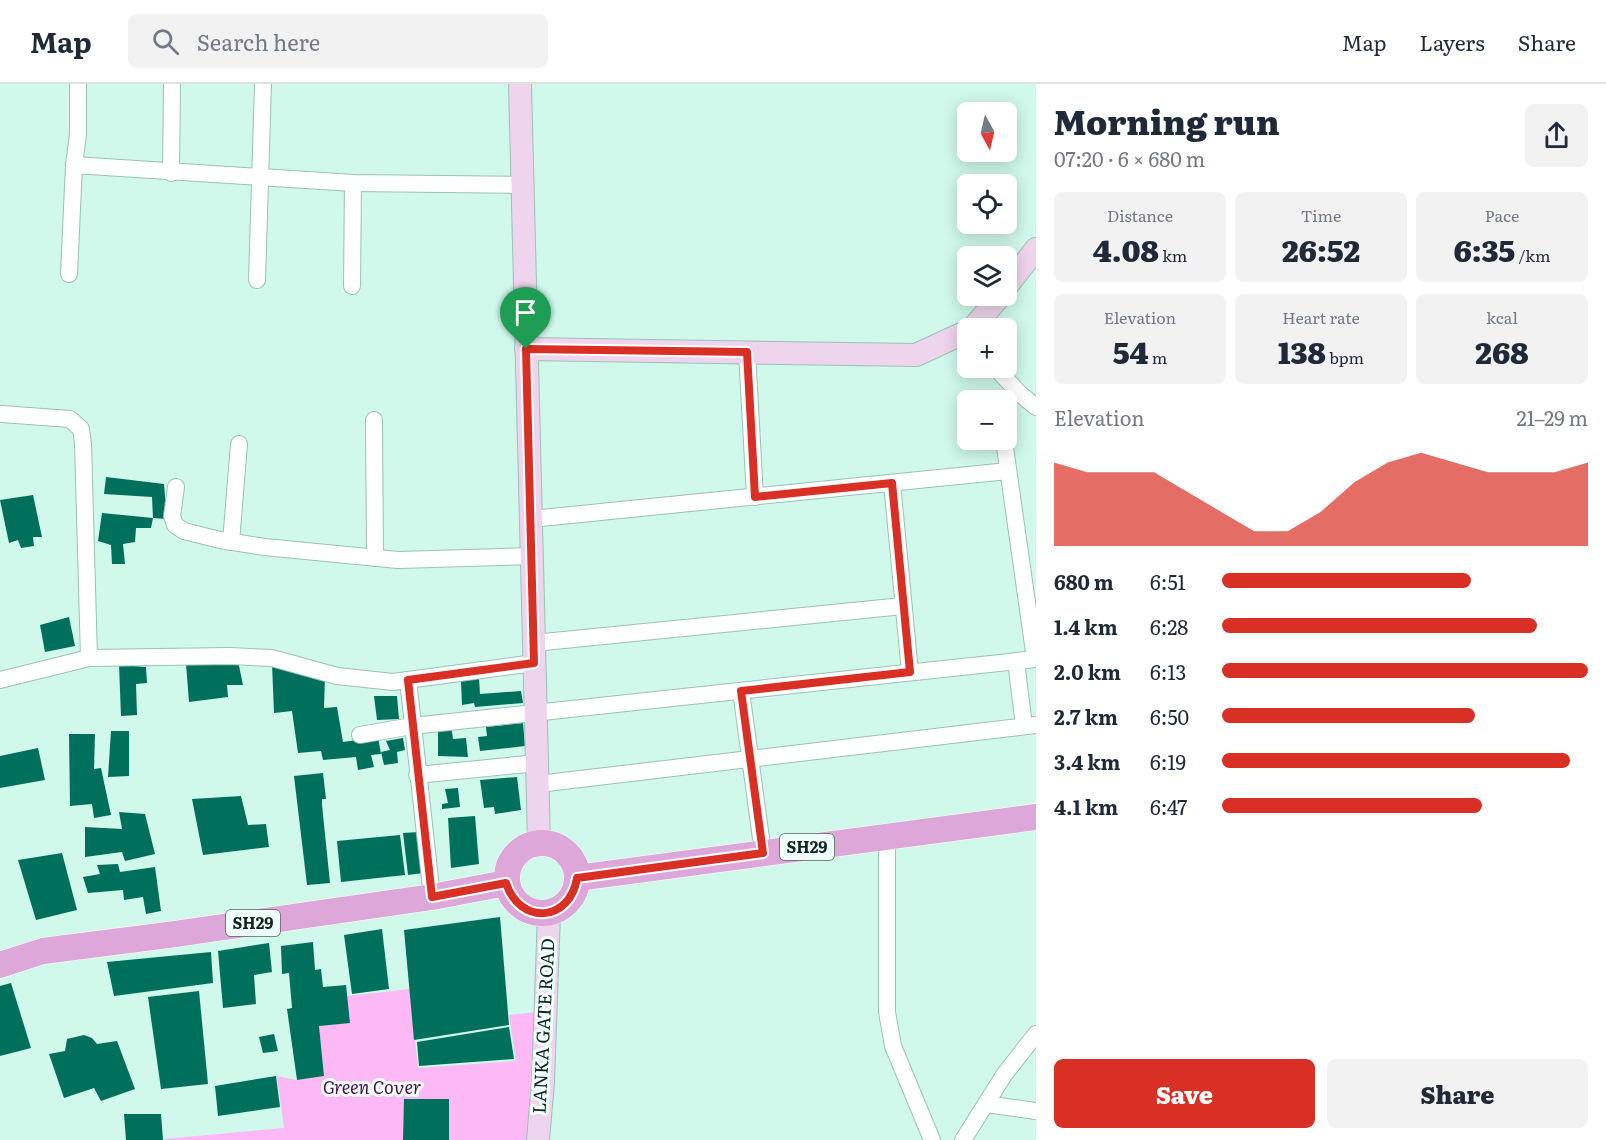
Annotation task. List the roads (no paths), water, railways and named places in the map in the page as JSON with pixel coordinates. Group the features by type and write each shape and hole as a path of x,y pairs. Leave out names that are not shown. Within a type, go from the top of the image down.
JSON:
{"main road":[{"name":"SH29","path":"577,878 1036,817"},
{"path":"539,843 561,848 575,866 577,878 570,900 549,913 537,913 517,903 506,883 511,861 518,852 539,843"},
{"name":"SH29","path":"0,965 43,951 432,897 506,883"}],"street":[{"path":"69,274 74,165 78,134 78,84"},
{"path":"171,173 172,84"},
{"path":"257,279 263,84"},
{"path":"520,84 539,843"},
{"path":"74,165 353,183 522,185"},
{"path":"352,286 353,183"},
{"path":"1017,273 1036,249"},
{"path":"980,318 991,306"},
{"path":"526,349 916,355 957,337"},
{"path":"747,352 755,497"},
{"path":"1005,378 1036,407"},
{"path":"1010,390 1012,385"},
{"path":"2,414 70,418 81,429 89,658"},
{"path":"374,420 375,558"},
{"path":"231,542 238,444"},
{"path":"360,735 412,726 1036,659 1005,450"},
{"path":"531,519 1008,471"},
{"path":"892,483 910,672"},
{"path":"176,487 172,516 175,525 184,531 231,542 398,560 532,556"},
{"path":"0,680 89,658 230,656 272,658 338,676 393,682 534,653 903,606"},
{"path":"417,775 537,774 750,757 1030,725 1016,661"},
{"path":"408,680 432,897"},
{"path":"741,691 763,853"},
{"path":"886,837 887,1012 893,1046 932,1140"},
{"name":"LANKA GATE ROAD","path":"538,1140 543,1082 549,913"},
{"path":"963,1140 1004,1075 1036,1034"},
{"path":"986,1104 1036,1112"}],"park label":[{"name":"Green Cover","path":"372,1088"}]}
